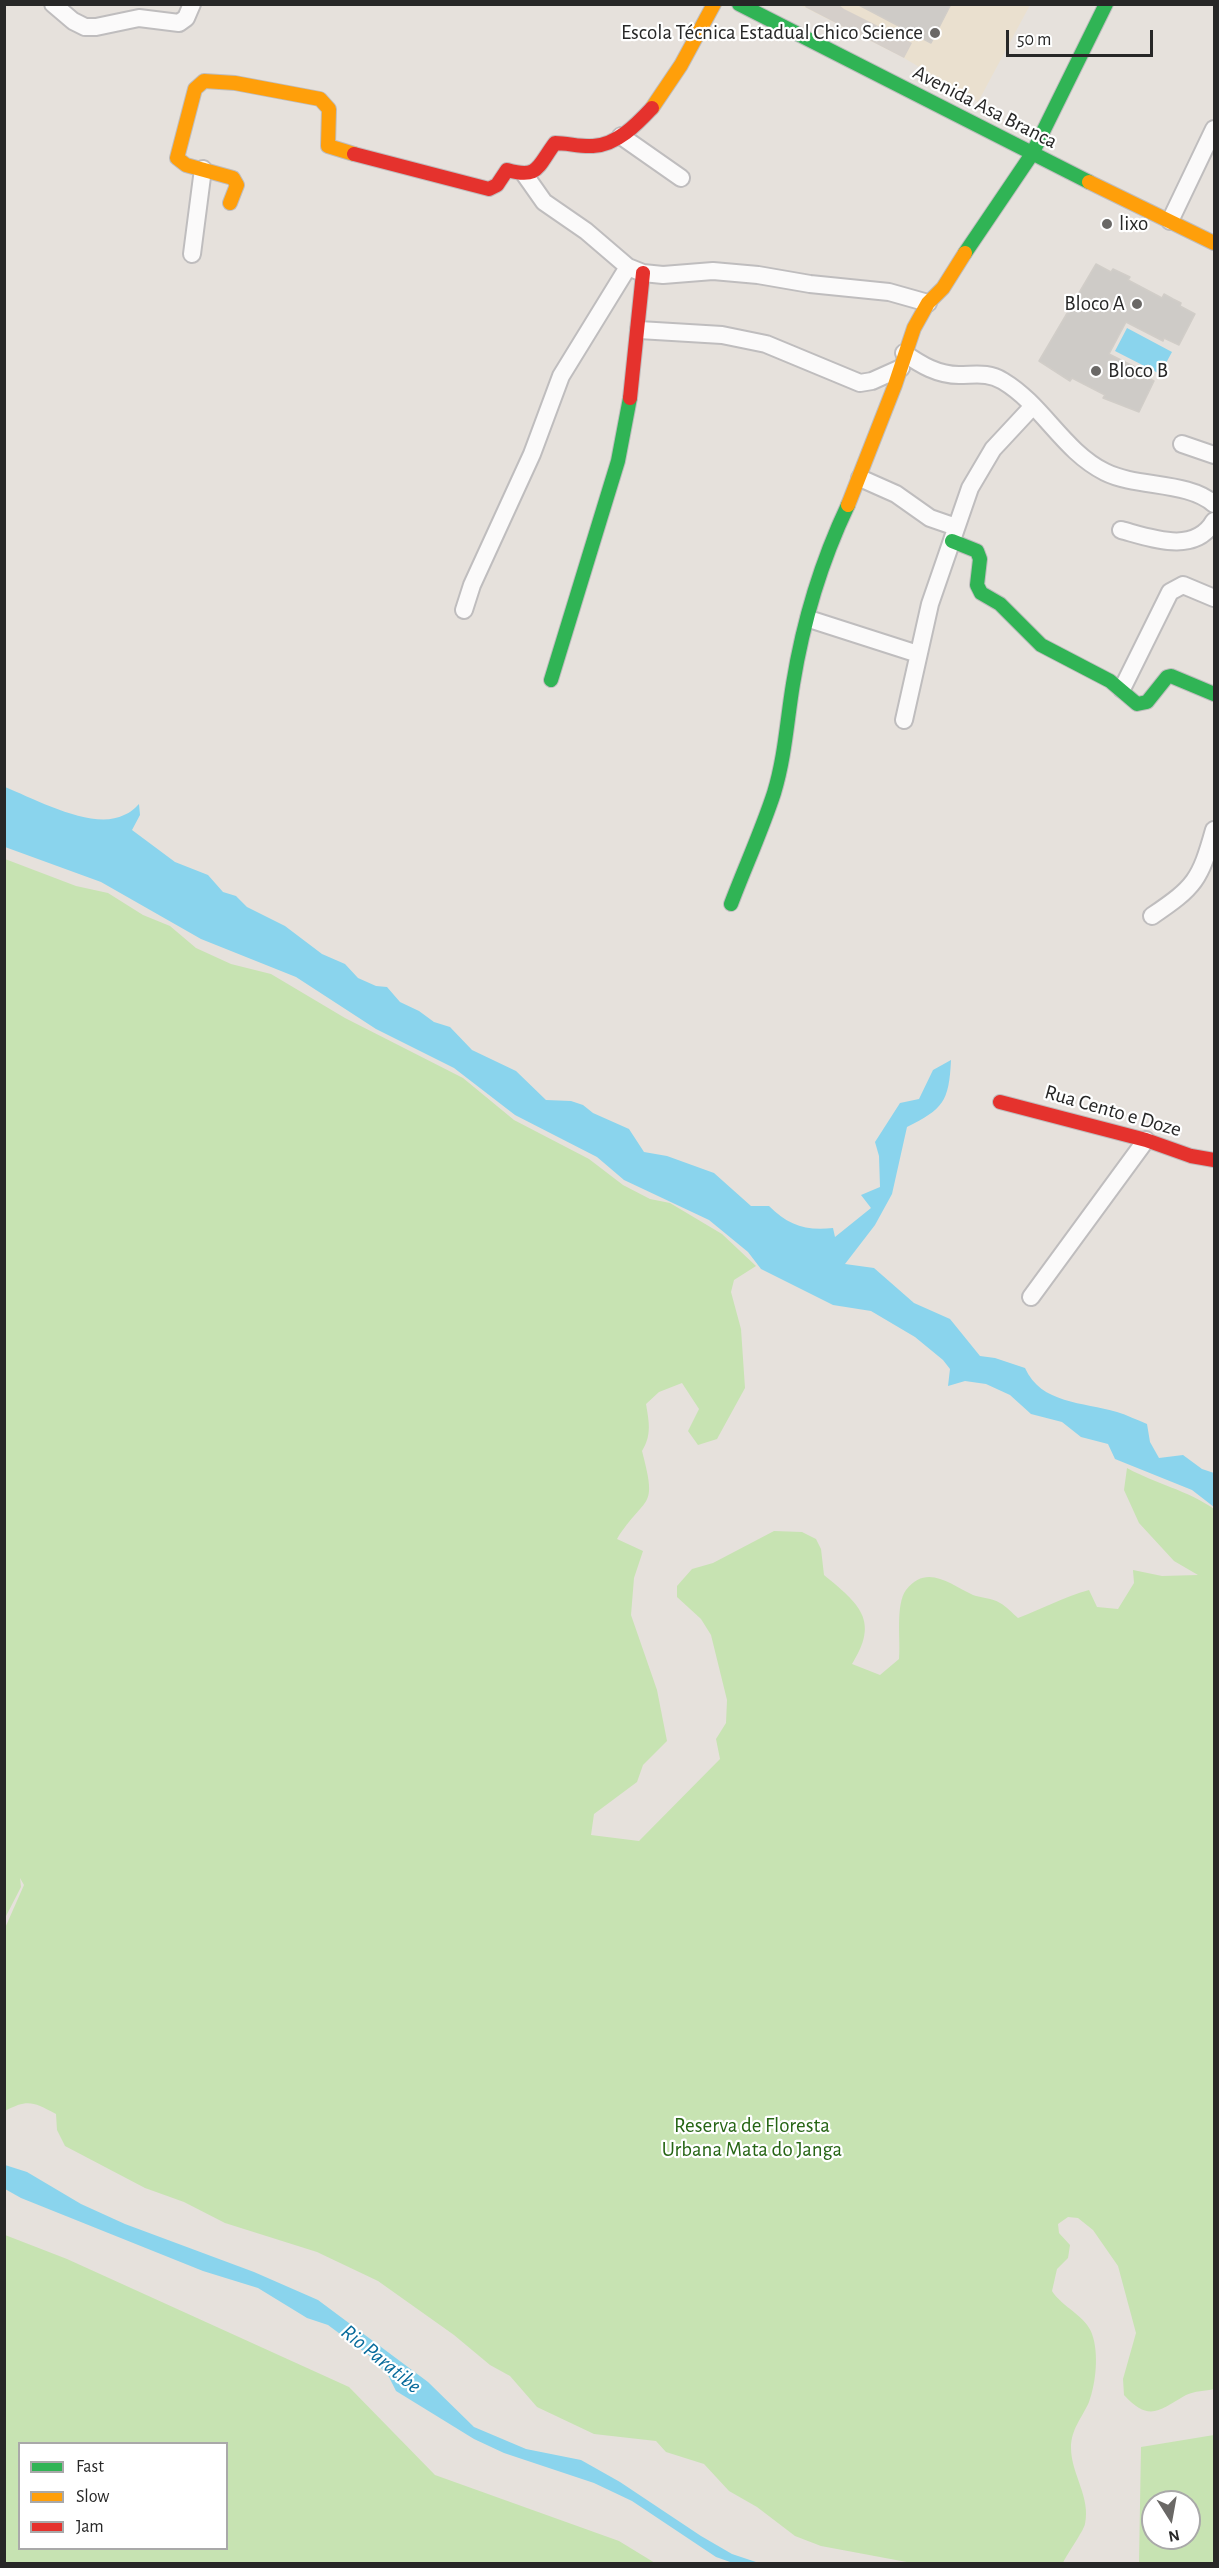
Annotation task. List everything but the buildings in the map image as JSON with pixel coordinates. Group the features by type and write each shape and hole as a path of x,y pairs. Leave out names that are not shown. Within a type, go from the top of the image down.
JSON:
{"street":[{"path":"53,4 73,21 85,27 96,27 139,18 179,23 186,18 192,4"},
{"path":"230,203 237,185 236,180 179,162 177,154 195,89 199,83 211,80 320,99 329,109 331,117 326,140 328,146 333,149 479,187 494,187 507,170 525,175 532,173 555,143 599,146 621,136 645,118 660,99 714,4"},
{"name":"Avenida Asa Branca","path":"739,4 1032,154 1215,243"},
{"path":"731,904 774,792 787,734 794,683 826,552 860,478 914,328 928,303 943,288 991,211 1032,154 1106,4"},
{"path":"1170,221 1215,129"},
{"path":"621,136 681,178"},
{"path":"192,254 203,169"},
{"path":"525,175 544,202 636,270 663,275 713,272 758,274 810,284 889,292 928,303"},
{"path":"551,680 618,461 630,402 639,330 636,270"},
{"path":"464,610 472,585 532,454 561,376 636,270"},
{"path":"639,330 722,335 766,344 860,383 872,381 903,361 941,372 991,375 1018,391 1073,450 1106,472 1196,494 1215,504"},
{"path":"904,720 938,578 970,488 984,461 1033,406"},
{"path":"1182,444 1215,455"},
{"path":"860,478 896,494 977,551 980,559 977,585 981,593 1000,604 1041,645 1122,689 1137,704 1144,704 1167,677 1171,676 1215,694"},
{"path":"1121,530 1166,541 1182,541 1203,534 1215,521"},
{"path":"1122,689 1170,592 1183,585 1215,598"},
{"path":"809,619 918,654"},
{"path":"1152,916 1187,892 1194,883 1215,830"},
{"name":"Rua Cento e Doze","path":"1000,1102 1146,1140 1191,1156 1215,1160"},
{"path":"1031,1297 1146,1140"}],"shaded area":[{"path":"807,4 839,5 912,43 904,58 805,7"},
{"name":"Escola Técnica Estadual Chico Science","path":"800,5 1030,5 978,102 904,58"}],"green space":[{"name":"Reserva de Floresta Urbana Mata do Janga","path":"5,859 76,886 108,893 143,915 170,926 196,948 231,964 271,974 345,1018 463,1078 514,1120 589,1159 623,1185 650,1199 670,1203 722,1234 756,1266 734,1280 731,1292 741,1329 745,1388 717,1439 698,1445 688,1431 699,1409 682,1383 659,1392 646,1404 649,1423 642,1451 647,1470 649,1494 642,1507 617,1539 643,1551 634,1578 631,1615 657,1690 667,1741 643,1765 637,1782 594,1814 591,1835 639,1841 720,1759 716,1739 726,1723 727,1700 711,1635 701,1619 677,1597 677,1586 692,1569 713,1563 774,1531 802,1532 816,1539 821,1549 824,1575 856,1604 865,1624 860,1649 852,1664 880,1675 899,1659 899,1614 903,1597 914,1582 922,1578 939,1579 973,1595 997,1601 1018,1618 1089,1590 1097,1607 1118,1609 1134,1583 1133,1570 1162,1576 1198,1575 1174,1561 1139,1523 1124,1490 1127,1468 1204,1502 1214,1509 1214,2389 1189,2394 1155,2411 1141,2409 1124,2395 1123,2379 1136,2333 1118,2266 1093,2230 1078,2218 1068,2217 1058,2224 1059,2233 1070,2245 1068,2258 1057,2269 1052,2291 1089,2328 1096,2359 1095,2377 1089,2402 1071,2441 1074,2467 1085,2504 1085,2524 1063,2563 912,2563 821,2546 795,2536 757,2507 729,2491 704,2464 666,2452 656,2441 594,2434 537,2407 510,2376 490,2365 454,2335 378,2281 317,2252 225,2223 184,2202 145,2188 65,2146 57,2130 56,2114 42,2107 25,2104 5,2111 5,1928 24,1885 20,1878 21,1887 5,1918"},
{"path":"5,2235 67,2259 349,2387 435,2475 619,2541 655,2563 5,2563"},
{"path":"1214,2435 1214,2563 1139,2563 1141,2447"}],"water":[{"path":"1127,328 1172,352 1160,374 1115,351"},
{"path":"5,787 64,812 97,819 111,819 124,815 139,804 140,815 132,830 175,862 208,875 223,892 236,896 247,907 285,926 322,954 345,964 358,978 376,986 387,987 400,1002 419,1011 434,1022 450,1027 472,1050 516,1071 546,1100 571,1101 583,1105 593,1113 629,1129 644,1152 667,1156 714,1173 751,1206 769,1206 783,1218 805,1227 833,1228 835,1237 871,1208 861,1195 880,1187 879,1156 875,1142 900,1103 919,1099 933,1070 951,1060 946,1095 929,1115 907,1127 892,1194 875,1225 845,1264 874,1268 914,1303 950,1319 980,1356 995,1358 1025,1368 1041,1389 1052,1395 1064,1400 1117,1412 1147,1424 1150,1442 1159,1458 1183,1455 1202,1469 1214,1473 1214,1507 1192,1490 1115,1459 1108,1444 1081,1437 1062,1422 1031,1414 1010,1395 986,1384 965,1381 948,1386 950,1369 943,1360 915,1337 871,1311 833,1305 761,1269 748,1252 709,1220 624,1180 597,1157 515,1115 454,1068 376,1029 296,977 201,939 101,882 5,847"},
{"name":"Rio Paratibe","path":"5,2165 27,2172 81,2204 125,2224 254,2272 318,2300 428,2382 474,2427 526,2449 581,2460 620,2482 732,2554 759,2563 733,2563 716,2557 632,2501 594,2483 504,2453 474,2439 396,2391 389,2377 371,2357 328,2325 307,2318 258,2288 203,2271 21,2198 5,2189"}],"traffic: fast":[{"path":"739,4 1089,182"},
{"path":"965,253 1032,154 1106,4"},
{"path":"551,680 618,461 630,398"},
{"path":"731,904 774,793 783,752 797,661 808,615 821,570 848,505"},
{"path":"952,541 977,551 980,559 977,585 981,593 1000,604 1041,645 1110,681 1137,704 1147,702 1167,677 1171,676 1214,694"}],"traffic: slow":[{"path":"652,108 681,65 714,4"},
{"path":"230,203 237,185 233,178 186,165 177,158 195,89 204,81 235,83 320,99 329,109 328,146 354,154"},
{"path":"1089,182 1214,243"},
{"path":"848,505 895,385 914,328 928,303 943,288 965,253"}],"traffic: jam":[{"path":"354,154 489,189 497,185 507,170 532,172 555,143 602,145 618,138 633,127 652,108"},
{"path":"630,398 643,273"},
{"path":"1000,1102 1146,1140 1191,1156 1214,1160"}],"place":[{"name":"Escola Técnica Estadual Chico Science","path":"935,33"},
{"name":"lixo","path":"1107,224"},
{"name":"Bloco A","path":"1137,304"},
{"name":"Bloco B","path":"1096,371"}]}
